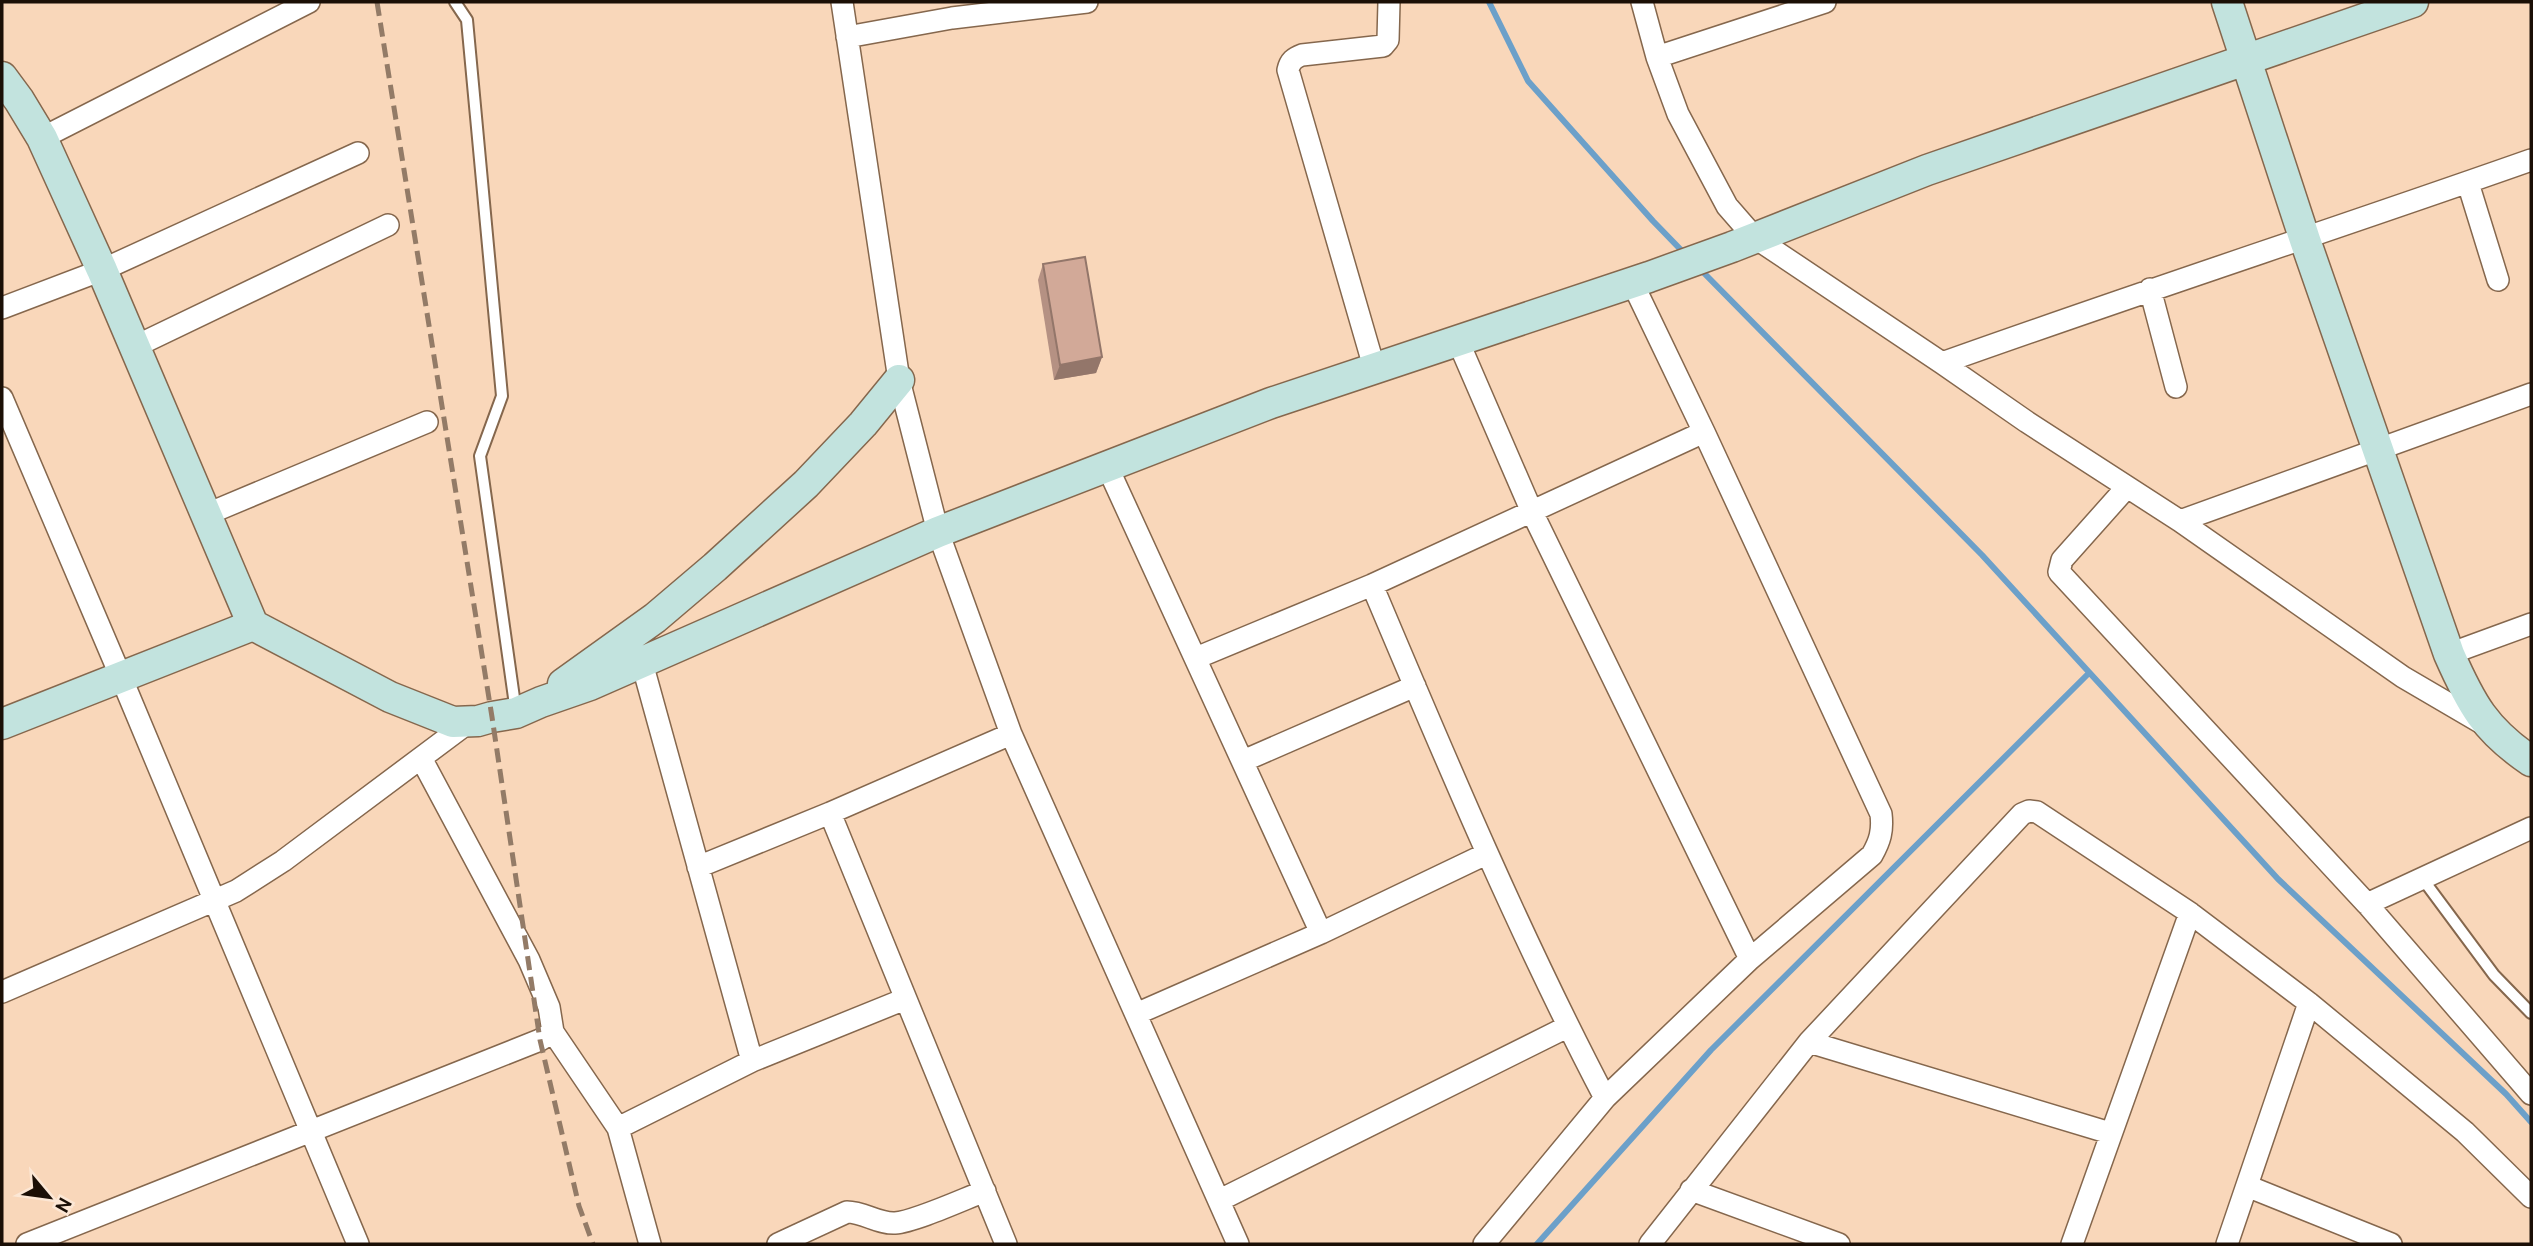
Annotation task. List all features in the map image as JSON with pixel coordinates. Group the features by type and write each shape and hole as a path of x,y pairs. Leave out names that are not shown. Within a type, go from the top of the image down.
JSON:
{"street":[{"path":"42,138 309,2"},
{"path":"842,2 899,380 938,531 1011,734 1220,1200 1234,1243"},
{"path":"847,37 952,18 1087,2"},
{"path":"1374,367 1288,70 1294,58 1301,55 1383,46 1388,40 1389,2"},
{"path":"1642,2 1657,57 1678,114 1743,242 1942,363 2027,422 2179,520 2403,677 2492,730 2531,761"},
{"path":"1657,57 1825,2"},
{"path":"2227,2 2305,240 2449,654 2468,698 2492,730"},
{"path":"3,79 42,138 102,270 253,625 390,697 453,722 469,723 528,707 642,663 938,531 1271,403 1641,279 1927,170 2413,2"},
{"path":"2,308 102,270 358,153"},
{"path":"1942,363 2150,289 2305,240 2531,160"},
{"path":"2468,183 2498,280"},
{"path":"134,347 388,225"},
{"path":"1484,1244 1605,1098 1750,959 1872,855 1882,830 1881,814 1704,432 1641,279"},
{"path":"2150,289 2176,387"},
{"path":"1458,341 1532,512 1750,959"},
{"path":"528,707 655,618 725,558 806,484 863,424 899,380"},
{"path":"2179,520 2531,394"},
{"path":"2,398 358,1244"},
{"path":"205,515 427,422"},
{"path":"1196,659 1372,585 1704,432"},
{"path":"1107,466 1321,933"},
{"path":"2127,486 2062,560 2059,572 2367,904 2531,1094"},
{"path":"1372,585 1486,854 1567,1027 1605,1098"},
{"path":"2449,654 2531,624"},
{"path":"2,724 253,625"},
{"path":"642,663 752,1061"},
{"path":"1243,761 1415,686"},
{"path":"2,992 215,901 283,861 469,723"},
{"path":"698,867 1011,734"},
{"path":"421,758 529,960 549,1007 553,1032 618,1128 650,1244"},
{"path":"1650,1244 1809,1042 2022,814 2029,811 2044,815 2190,913 2309,1003 2465,1132 2531,1196"},
{"path":"830,813 1006,1244"},
{"path":"2367,904 2531,828"},
{"path":"1136,1014 1321,933 1486,854"},
{"path":"2072,1244 2190,913"},
{"path":"618,1128 752,1061 905,999"},
{"path":"2227,1244 2309,1003"},
{"path":"1220,1200 1567,1027"},
{"path":"27,1244 540,1040 553,1032"},
{"path":"1809,1042 2110,1133"},
{"path":"2247,1186 2391,1244"},
{"path":"1691,1190 1839,1244"},
{"path":"778,1244 847,1212 884,1222 899,1223 985,1191"}],"lane":[{"path":"455,2 467,20 502,396 480,456 528,707"},
{"path":"2422,878 2494,975 2531,1013"}],"building":[{"path":"1085,257 1102,357 1060,365 1043,264"}],"waterway":[{"path":"1489,2 1528,81 1685,254"},
{"path":"1700,269 1982,555 2278,879 2506,1094 2531,1122"},
{"path":"1537,1244 1711,1050 2089,673"}],"railway":[{"path":"377,2 492,717 540,1040 579,1206 593,1244"}]}
